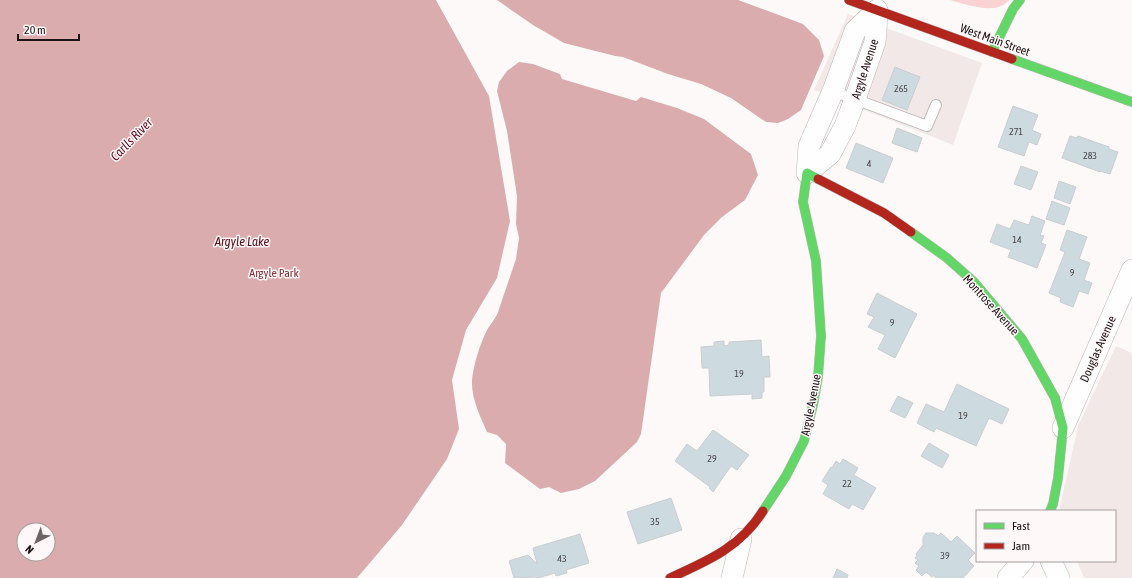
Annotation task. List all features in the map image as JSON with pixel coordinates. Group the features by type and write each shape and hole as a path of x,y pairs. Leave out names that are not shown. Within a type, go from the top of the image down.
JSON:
{"street":[{"name":"West Main Street","path":"849,0 1132,102"},
{"path":"992,52 1013,9 1020,0"},
{"name":"Argyle Avenue","path":"670,578 711,559 741,539 762,515 786,476 804,440 818,377 821,336 816,261 803,202 809,146 834,91 855,31 877,10"},
{"name":"Argyle Avenue","path":"807,173 830,154 845,126 875,42 877,10"},
{"name":"Montrose Avenue","path":"807,173 884,214 918,236 974,282 1022,339 1056,398 1063,428 1058,478 1050,510"},
{"name":"Douglas Avenue","path":"1063,428 1132,270"},
{"path":"732,578 741,539"},
{"path":"1008,578 1022,562"},
{"path":"1051,562 1059,578"}],"lane":[{"path":"834,91 927,126 936,105"}],"shaded area":[{"path":"950,0 1009,0 1002,6 996,8 983,8"},
{"path":"848,14 982,63 953,145 814,90"},
{"path":"1116,346 1132,353 1132,578 1084,578 1077,562 1116,562 1116,510 1059,510 1078,426"}],"water":[{"name":"Argyle Lake","path":"0,0 436,0 489,96 510,221 497,278 466,330 452,380 459,429 447,459 402,525 357,578 0,578"},
{"path":"497,0 738,0 803,24 819,40 824,56 801,110 788,119 778,123 766,122 731,98 701,84 668,74 623,57 564,43 533,25"},
{"path":"519,62 533,64 560,74 562,79 636,101 641,97 677,108 704,119 751,154 758,175 745,200 722,217 704,235 661,293 641,434 637,442 595,481 579,489 561,493 549,487 540,489 505,463 506,444 497,435 487,432 477,409 472,390 473,371 482,342 487,330 498,312 516,259 519,238 516,224 517,196 507,131 497,91 499,82 507,71"}],"building":[{"path":"895,67 920,77 907,110 882,100"},
{"path":"1013,106 1038,115 1032,130 1041,134 1037,145 1029,142 1024,156 998,147"},
{"path":"897,128 922,138 917,152 892,143"},
{"path":"1070,136 1077,138 1078,136 1109,147 1109,149 1118,152 1110,174 1100,172 1062,158"},
{"path":"856,143 893,158 883,183 846,168"},
{"path":"1021,166 1038,172 1031,190 1014,184"},
{"path":"1059,181 1076,187 1070,204 1054,198"},
{"path":"1052,201 1070,208 1064,225 1046,219"},
{"path":"1032,216 1045,221 1040,235 1044,236 1041,243 1046,245 1037,268 1008,257 1011,250 990,242 997,224 1010,229 1014,220 1029,225"},
{"path":"1067,230 1087,237 1079,259 1090,263 1084,280 1092,283 1088,294 1079,291 1073,307 1060,302 1061,298 1049,293 1065,252 1060,250"},
{"path":"877,293 917,314 895,358 878,349 885,335 868,327 874,317 867,314"},
{"path":"761,340 762,357 769,356 770,377 764,377 764,392 762,392 762,398 752,399 752,394 710,396 709,368 702,368 701,347 714,346 714,342 724,341 724,346 729,345 729,342"},
{"path":"957,384 1009,409 1002,424 989,418 976,446 936,428 934,432 917,423 926,404 944,412"},
{"path":"898,396 913,403 905,418 890,411"},
{"path":"713,430 749,455 737,470 731,466 713,492 709,488 710,487 675,461 687,444 697,451"},
{"path":"929,443 949,455 942,468 921,456"},
{"path":"843,459 858,468 854,475 876,488 863,510 852,504 849,509 823,494 828,485 822,481 836,461 840,464"},
{"path":"671,498 682,530 638,544 627,512"},
{"path":"926,533 934,533 938,536 941,533 951,542 957,536 975,553 968,560 974,566 963,578 936,578 933,575 932,577 926,572 922,576 916,570 919,566 915,563 918,560 915,558 917,556 916,554 923,545 923,537"},
{"path":"580,534 589,563 566,570 567,573 556,576 555,573 538,578 514,578 509,561 528,555 537,564 533,548"},
{"path":"837,569 848,575 847,578 833,578"}],"traffic: fast":[{"path":"992,52 1013,9 1020,0"},
{"path":"1012,59 1132,102"},
{"path":"763,511 786,476 804,441 818,377 821,336 816,261 803,202 807,173 818,179"},
{"path":"911,232 947,258 974,282 1022,339 1055,398 1063,428 1058,478 1050,510"}],"traffic: jam":[{"path":"849,0 1012,59"},
{"path":"818,179 884,213 911,232"},
{"path":"670,578 697,566 722,552 744,535 763,511"}],"water label":[{"name":"Carlls River","path":"131,139"}],"park label":[{"name":"Argyle Park","path":"274,273"}]}
